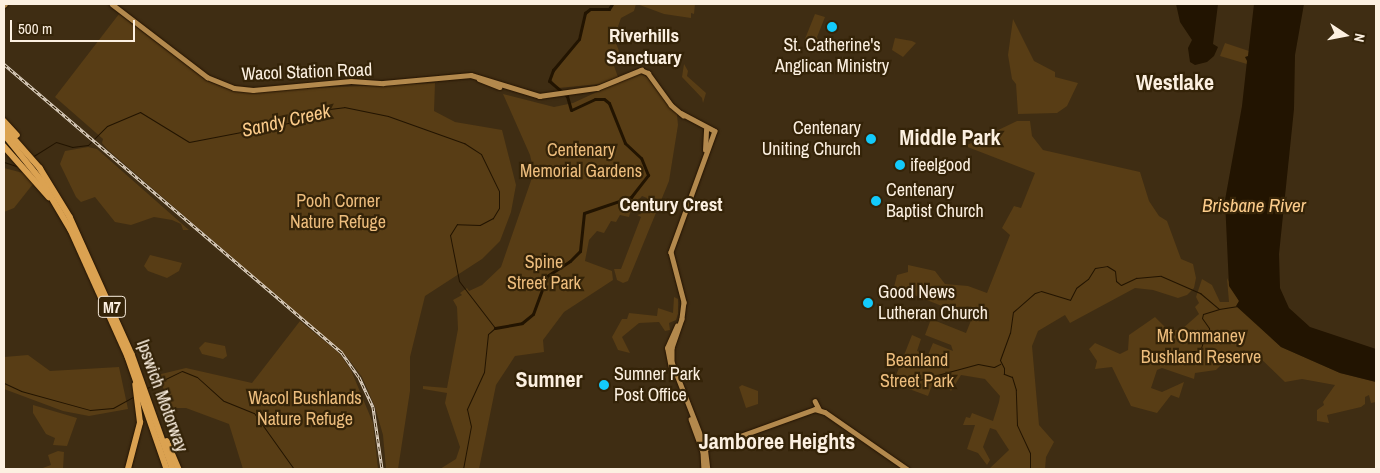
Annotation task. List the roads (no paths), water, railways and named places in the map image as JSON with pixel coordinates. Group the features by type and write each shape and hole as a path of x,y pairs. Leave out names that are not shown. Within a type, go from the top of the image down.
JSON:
{"highway":[{"path":"4,121 29,160"},
{"name":"Ipswich Motorway","path":"4,127 29,160 50,198 55,200 140,386"},
{"name":"Ipswich Motorway","path":"4,134 48,179 80,238 140,386 168,469"},
{"path":"4,146 29,160"},
{"path":"128,469 138,438 145,404 140,386"},
{"name":"Ipswich Motorway","path":"145,404 159,426 173,469"},
{"path":"159,426 179,469"}],"main road":[{"name":"Wacol Station Road","path":"112,4 207,77 234,88 253,90 478,76 540,96 597,88 630,74 644,71 681,113 713,130"},
{"path":"705,127 709,134 705,151"},
{"path":"706,469 704,450 667,348 680,317 681,302 669,250 713,130"},
{"path":"676,376 672,351 684,302 672,248 713,130"},
{"path":"805,410 813,403 907,469"},
{"path":"704,450 805,410 819,409"},
{"path":"704,450 813,411 828,417 901,469"}],"water":[{"path":"1176,4 1218,4 1213,44 1218,47 1214,56 1207,62 1195,65 1190,62 1188,48 1192,40 1180,22"},
{"name":"Brisbane River","path":"1254,4 1304,4 1295,55 1294,109 1279,254 1280,288 1289,308 1310,327 1376,349 1376,382 1340,373 1281,347 1236,306 1239,301 1229,286 1225,200 1242,106 1247,61 1245,57 1248,56"}],"waterway":[{"path":"495,328 522,323 533,314 547,276 570,261 580,251 584,213 631,197 648,175 641,158 625,143 609,103 604,99 595,99 571,110 567,96 549,81 553,70 579,39 585,13 590,9 609,9 612,4"},
{"name":"Sandy Creek","path":"32,157 56,142 72,147 88,145 107,126 140,112 189,142 288,123 313,111 344,107 388,116 464,143 481,154 499,191 499,208 493,218 480,225 457,224 450,235 459,281 495,328 488,334 484,372 467,409 471,426 463,469"},
{"name":"Sandy Creek","path":"4,162 19,167"},
{"path":"1030,469 1030,453 1017,425 1016,390 1012,377 1004,374 1004,368 1000,360 1010,333 1013,312 1035,293 1041,291 1070,300 1076,288 1088,279 1095,268 1107,266 1115,271 1116,281 1121,285 1136,278 1161,276 1200,293 1219,309 1238,306"},
{"path":"1187,356 1192,351 1200,351 1204,339 1208,338 1209,328 1202,318 1203,314 1219,309"},
{"path":"897,377 919,380 978,364 994,367 1000,364"},
{"path":"147,388 182,371 197,377 224,401 254,413 294,469"},
{"path":"4,383 21,391 90,410 113,408 135,396"}],"railway":[{"path":"4,64 342,353 359,377 373,407 382,469"}],"place":[{"name":"St. Catherine's Anglican Ministry","path":"832,27"},
{"name":"Centenary Uniting Church","path":"871,139"},
{"name":"ifeelgood","path":"900,165"},
{"name":"Centenary Baptist Church","path":"876,201"},
{"name":"Good News Lutheran Church","path":"868,303"},
{"name":"Sumner Park Post Office","path":"604,385"}],"district":[{"name":"Riverhills Sanctuary","path":"644,47"},
{"name":"Westlake","path":"1175,83"},
{"name":"Middle Park","path":"950,138"},
{"name":"Century Crest","path":"671,205"},
{"name":"Sumner","path":"549,380"},
{"name":"Jamboree Heights","path":"777,442"}],"park label":[{"name":"Centenary Memorial Gardens","path":"581,161"},
{"name":"Pooh Corner Nature Refuge","path":"338,212"},
{"name":"Spine Street Park","path":"544,273"},
{"name":"Mt Ommaney Bushland Reserve","path":"1201,347"},
{"name":"Beanland Street Park","path":"917,371"},
{"name":"Wacol Bushlands Nature Refuge","path":"305,409"}]}
